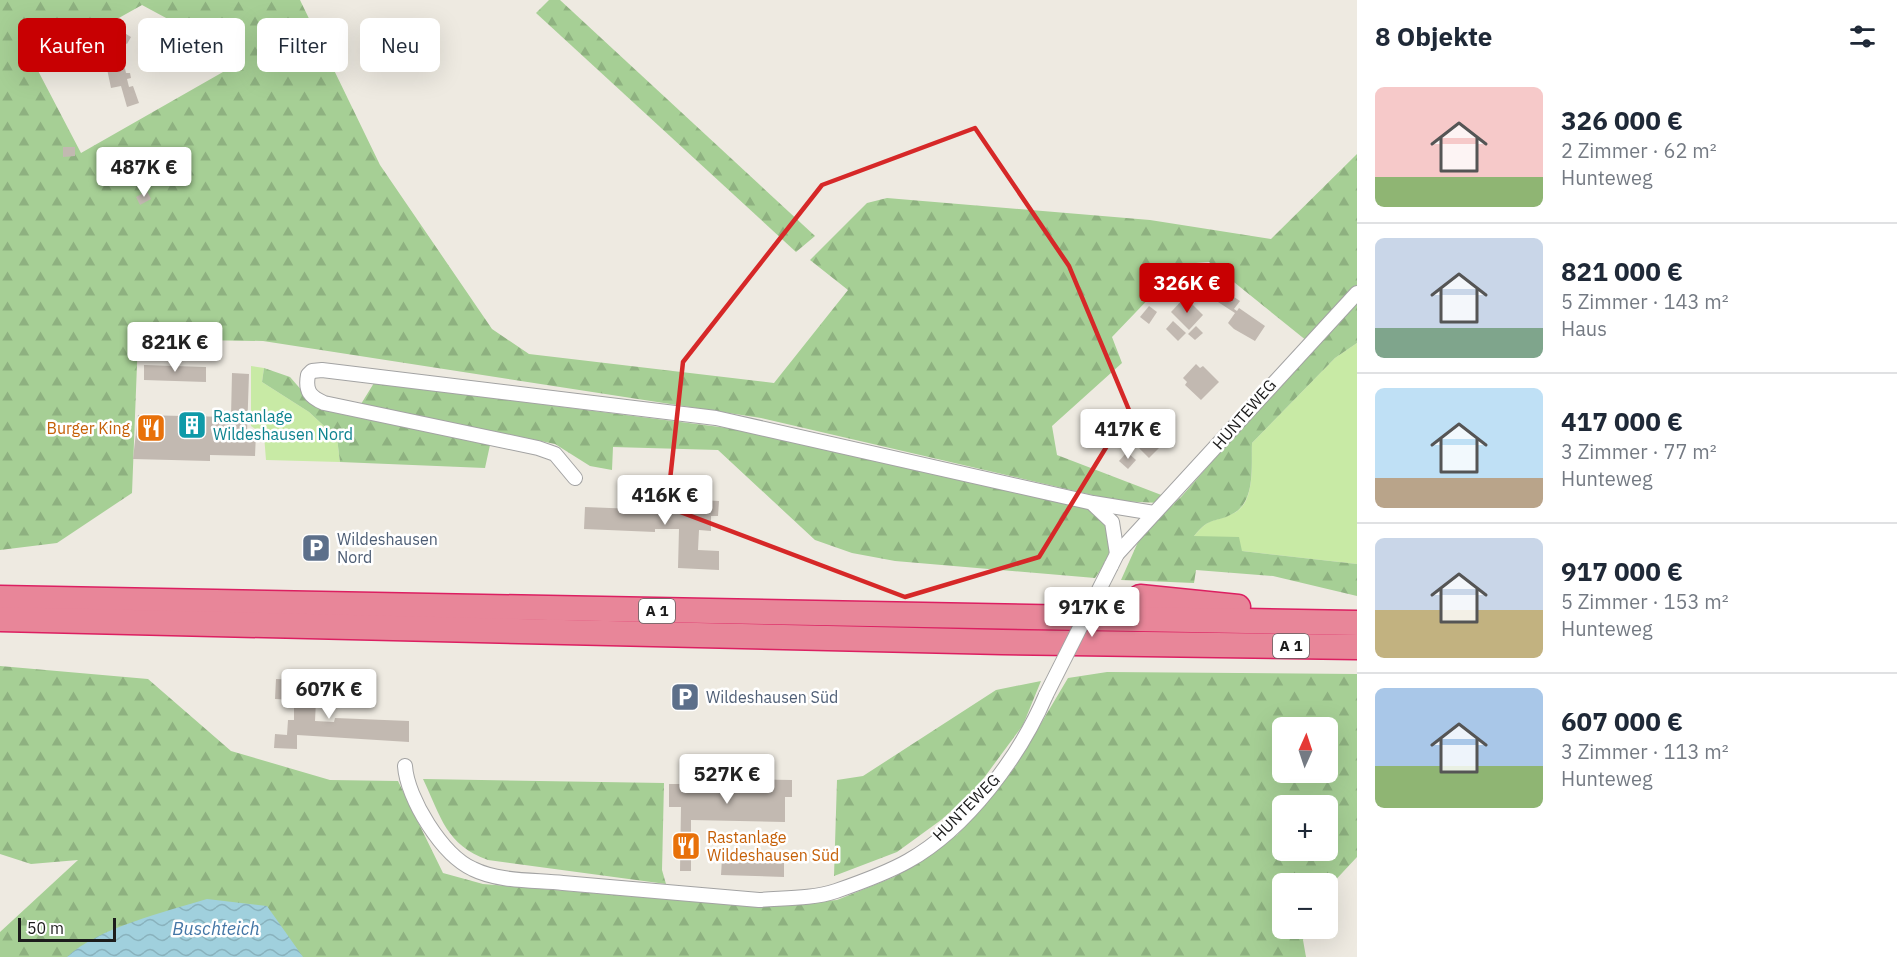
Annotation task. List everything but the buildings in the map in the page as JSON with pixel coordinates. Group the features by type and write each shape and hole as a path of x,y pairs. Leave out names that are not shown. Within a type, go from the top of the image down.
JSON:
{"highway":[{"path":"1140,597 1282,611 1313,623"},
{"name":"A 1","path":"0,598 1357,623"},
{"name":"A 1","path":"0,619 1002,642 1357,647"}],"street":[{"name":"HUNTEWEG","path":"405,766 406,780 436,836 452,856 474,870 518,879 748,899 799,897 835,891 908,861 948,830 980,798 1008,764 1032,727 1114,560 1154,513 1357,292"},
{"path":"575,478 555,454 538,448 324,403 312,398 308,392 308,375 312,371 322,370 716,418 1093,503 1154,513"},
{"path":"1093,503 1112,522 1114,560"}],"highlighted area":[{"path":"975,128 1069,266 1129,410 1039,557 905,597 667,507 683,362 822,185"}],"green space":[{"path":"0,0 300,0 309,18 257,18 257,72 335,72 380,165 492,329 529,354 774,383 848,290 810,260 867,203 887,198 1150,220 1271,239 1357,154 1357,288 1307,341 1209,262 1182,264 1112,337 1122,363 1052,426 1057,455 1164,496 1160,503 1118,501 761,418 263,341 138,339 132,493 57,543 0,550","holes":["142,5 166,18 245,18 245,72 223,72 81,153 39,72 18,72 18,18 119,18"]},
{"path":"549,0 560,0 815,236 796,252 536,13"},
{"path":"1357,297 1357,343 1335,358 1252,443 1251,481 1246,500 1241,507 1228,516 1209,522 1194,536 1239,537 1242,551 1357,564 1357,596 1273,576 1196,570 1194,583 1121,580 1142,533 1181,497"},
{"path":"1357,343 1357,564 1242,551 1194,536 1209,522 1241,508 1251,482 1252,443 1335,358"},
{"path":"251,366 264,368 262,382 309,412 337,438 340,462 266,460 264,435 251,426"},
{"path":"264,368 290,377 311,401 336,413 490,445 485,468 340,462 337,438 309,412 262,382"},
{"path":"374,383 759,432 1083,506 1094,514 1108,530 1110,547 1108,556 1095,578 895,561 852,553 815,540 718,450 613,447 612,470 590,466 555,444 361,404"},
{"path":"0,666 148,679 231,751 330,780 398,781 443,873 483,884 758,907 837,900 894,877 957,835 986,804 1015,767 1068,678 1107,672 1357,674 1357,857 1338,877 1338,873 1272,873 1272,939 1303,939 1306,957 0,957 0,932 78,860 31,864 0,854"},
{"path":"1041,681 1023,725 975,790 941,820 897,852 834,876 837,780 863,776 996,690"},
{"path":"423,779 664,783 662,870 666,884 488,860 474,854 454,838 446,828"}],"water":[{"name":"Buschteich","path":"207,899 267,906 303,957 67,957 96,937 114,929"}],"place":[{"name":"Rastanlage Wildeshausen Nord","path":"192,425"},
{"name":"Burger King","path":"151,428"},
{"name":"Wildeshausen Nord","path":"316,548"},
{"name":"Wildeshausen Süd","path":"685,697"},
{"name":"Rastanlage Wildeshausen Süd","path":"686,846"}]}
